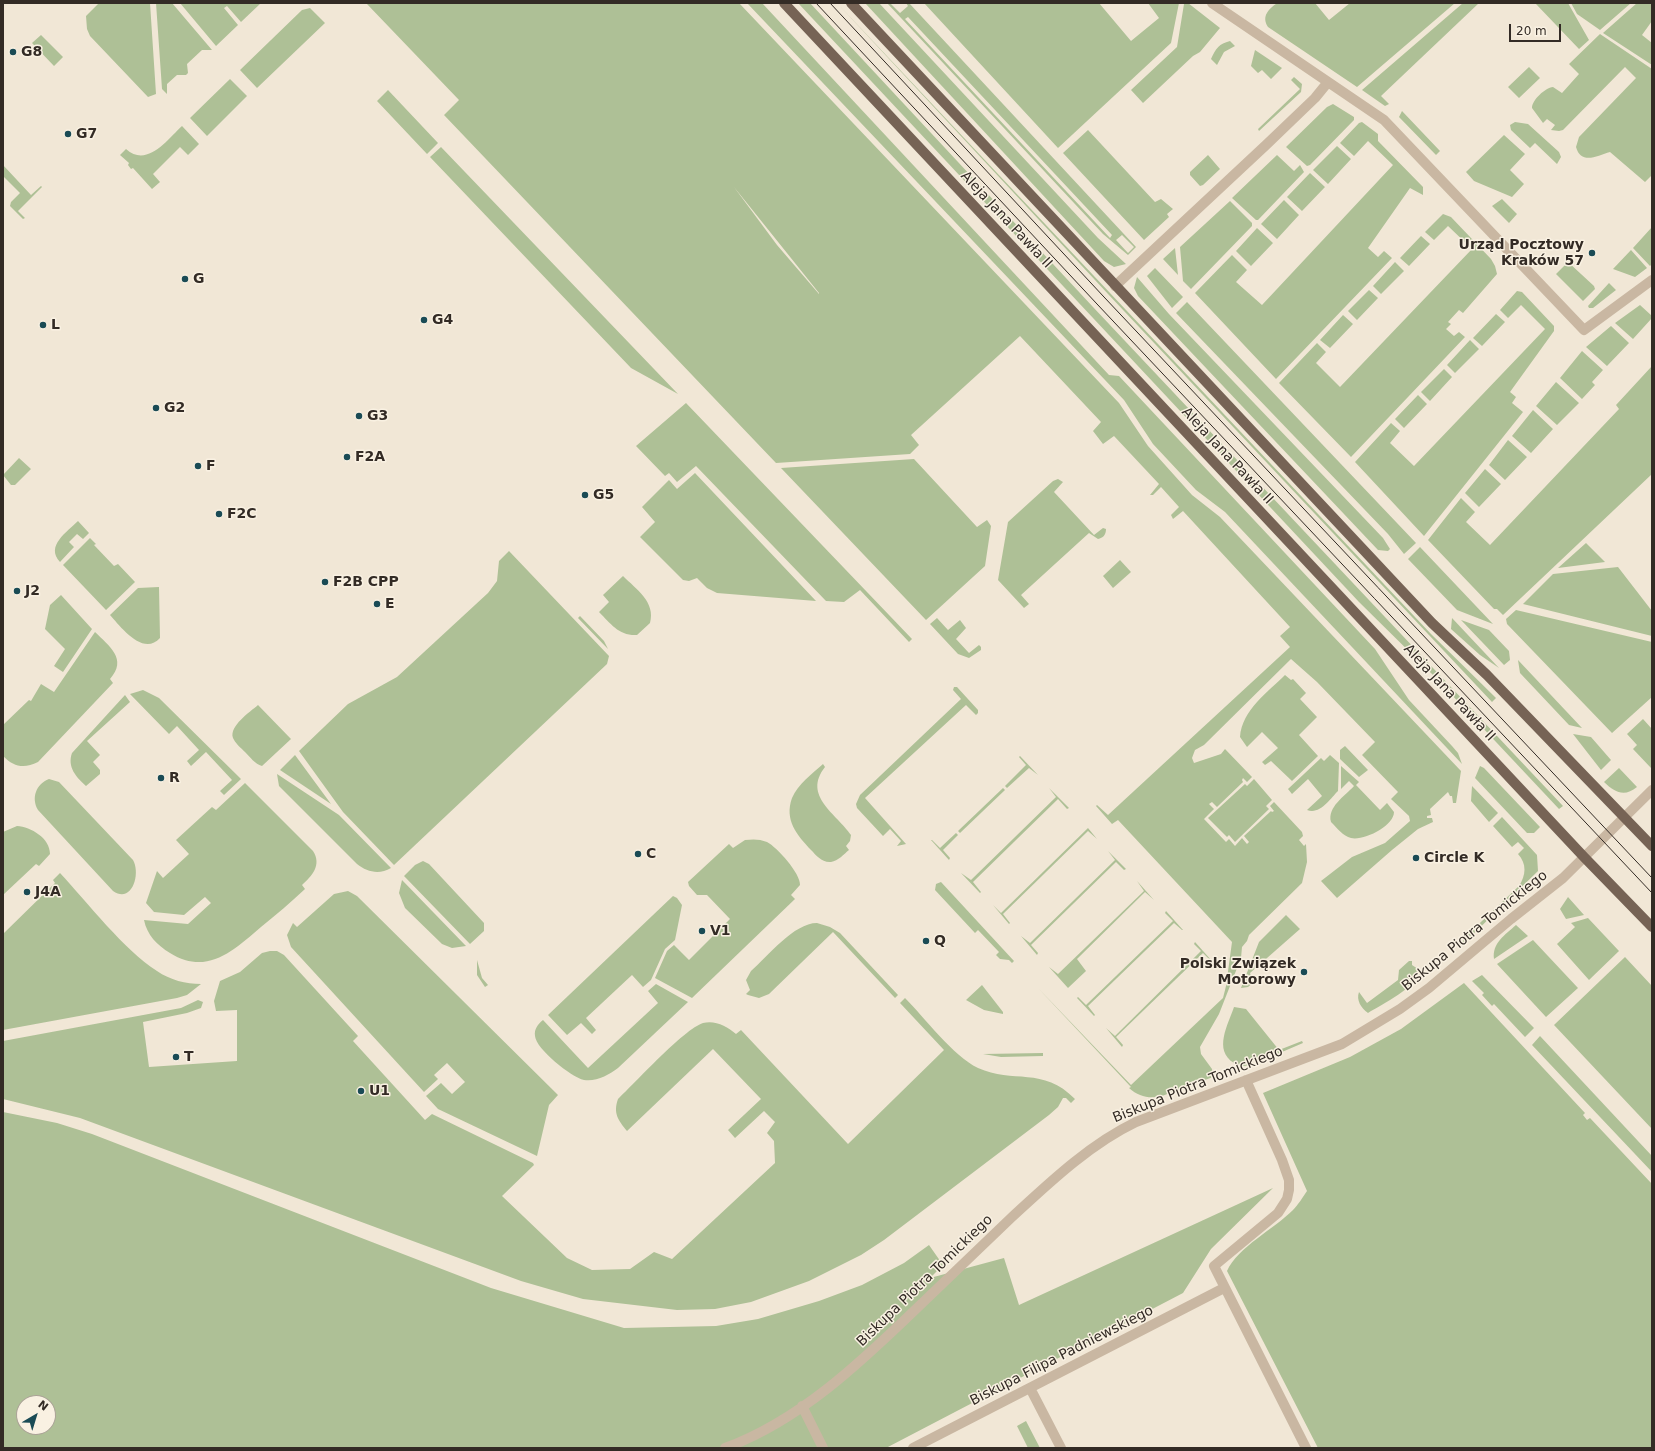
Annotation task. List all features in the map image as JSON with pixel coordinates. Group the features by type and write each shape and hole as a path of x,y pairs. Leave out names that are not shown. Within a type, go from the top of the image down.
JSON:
{"main road":[{"name":"Aleja Jana Pawła II","path":"784,3 1584,857 1652,927"},
{"path":"852,3 1115,286 1432,622 1486,675 1652,846"}],"street":[{"path":"1212,3 1390,126 1584,330 1652,280"},
{"path":"1115,286 1266,145 1315,98 1328,82"},
{"name":"Biskupa Piotra Tomickiego","path":"724,1448 764,1430 802,1406 857,1365 1048,1184 1112,1135 1136,1122 1342,1044 1400,1009 1429,988 1511,919 1554,886 1652,790"},
{"path":"1246,1080 1282,1160 1289,1180 1290,1190 1278,1213 1214,1266 1306,1448"},
{"name":"Biskupa Filipa Padniewskiego","path":"913,1448 1224,1288"},
{"path":"1030,1388 1061,1448"},
{"path":"802,1406 823,1448"}],"green space":[{"path":"99,3 150,3 156,94 148,97 90,36 87,29 86,16"},
{"path":"156,3 172,3 212,50 202,50 187,64 188,73 186,75 177,75 167,84 167,94 162,89"},
{"path":"180,3 261,3 241,22 227,6 224,8 238,25 216,46"},
{"path":"366,3 739,3 1119,403 1148,446 1192,495 1220,517 1461,771 1456,803 1453,803 1452,796 1450,796 1448,792 1430,809 1431,815 1427,816 1427,818 1432,818 1433,822 1418,829 1337,898 1321,881 1352,857 1385,843 1410,821 1409,816 1391,799 1398,792 1362,755 1375,742 1317,682 1291,659 1204,745 1195,750 1192,758 1194,763 1221,754 1225,749 1252,777 1247,782 1243,778 1243,782 1217,807 1212,802 1209,804 1214,809 1204,819 1226,842 1229,839 1235,846 1242,838 1247,844 1249,842 1244,836 1271,811 1274,811 1270,806 1274,802 1302,832 1303,836 1299,840 1304,846 1306,844 1307,862 1302,883 1249,935 1247,941 1242,947 1241,958 1219,1014 1200,1047 1201,1054 1212,1069 1213,1077 1162,1096 1149,1097 1137,1093 1129,1088 1131,1087 1038,988 1131,1085 1223,998 1232,942 1118,820 1112,824 1096,806 1097,805 1108,815 1290,647 1280,636 1290,627 1183,511 1173,519 1171,515 1179,507 1161,487 1153,495 1150,495 1159,484 1114,436 1103,444 1093,431 1101,422 1020,336 911,435 919,445 910,454 776,463 444,115 459,100","holes":["734,187 819,293 777,245"]},
{"path":"747,3 762,3 1109,375 1119,376 1375,649 1409,700 1458,753 1462,764 1225,512 1196,490 1153,444 1124,400"},
{"path":"798,3 810,3 1093,307 1563,806 1559,809 1434,676 1359,602"},
{"path":"837,3 1431,634 1496,698 1492,702 1108,294"},
{"path":"865,3 879,3 1098,238 1126,264 1114,267 1104,261"},
{"path":"887,3 890,3 900,13 908,6 906,3 909,3 1136,247 1128,255 1103,234","holes":["908,17 1112,235 1110,238 905,19","1122,235 1134,247 1128,253 1116,240"]},
{"path":"924,3 1099,3 1131,41 1159,18 1148,3 1179,3 1171,43 1058,148"},
{"path":"1188,3 1220,28 1200,52 1193,56 1143,103 1131,90 1177,47 1184,4"},
{"path":"1277,3 1315,3 1329,20 1350,3 1455,3 1357,87 1268,27 1265,19 1267,13"},
{"path":"1463,3 1479,3 1381,96 1389,104 1385,106 1362,90"},
{"path":"1535,3 1568,3 1589,40 1579,49"},
{"path":"1571,3 1631,3 1600,30 1577,14"},
{"path":"1637,3 1652,3 1652,21 1642,35 1652,43 1652,65 1603,33"},
{"path":"310,8 325,23 257,88 240,70 302,10"},
{"path":"1600,34 1652,69 1652,175 1645,182 1610,152 1595,157 1586,158 1578,153 1576,147 1579,137 1636,78 1625,67 1563,130 1551,130 1555,125 1547,119 1543,123 1532,108 1534,101 1550,88 1553,87 1562,93 1579,74 1569,64"},
{"path":"41,35 63,57 54,66 32,43"},
{"path":"1230,41 1235,46 1224,52 1217,65 1211,59 1220,45"},
{"path":"1255,50 1282,68 1271,79 1262,70 1258,73 1251,66"},
{"path":"1529,67 1540,78 1519,98 1508,87"},
{"path":"1294,77 1302,84 1301,92 1259,131 1258,129 1300,89 1291,80"},
{"path":"230,79 247,96 207,136 190,118"},
{"path":"388,90 438,143 427,154 377,101"},
{"path":"1333,104 1354,117 1354,120 1310,165 1307,166 1286,147 1327,107"},
{"path":"1402,111 1440,151 1436,155 1399,117"},
{"path":"1362,122 1378,134 1378,141 1423,187 1423,195 1410,188 1368,248 1378,257 1384,251 1392,258 1276,379 1195,293 1232,255 1247,270 1236,282 1262,305 1393,165 1368,141 1354,156 1340,143 1359,123"},
{"path":"1515,122 1528,124 1559,152 1561,157 1557,164 1535,143 1530,148 1511,130 1510,125"},
{"path":"182,126 199,144 188,155 180,147 153,174 160,182 152,189 133,168 131,169 128,165 129,163 120,155 126,149 134,154 149,154 156,150"},
{"path":"1088,130 1155,202 1161,199 1173,209 1167,214 1169,217 1144,240 1063,153"},
{"path":"1504,135 1525,154 1510,170 1524,184 1512,197 1474,181 1466,172"},
{"path":"1337,146 1351,159 1328,184 1313,170"},
{"path":"441,147 678,394 631,368 430,157"},
{"path":"1208,155 1220,169 1200,186 1190,175 1190,172"},
{"path":"1277,155 1294,171 1300,165 1304,172 1258,220 1256,220 1232,198"},
{"path":"3,165 31,195 41,186 42,187 18,211 25,218 23,219 10,206 11,202 20,193 3,176"},
{"path":"1310,173 1325,187 1302,211 1287,197"},
{"path":"1502,199 1517,214 1509,223 1492,206"},
{"path":"1284,200 1299,215 1277,239 1261,224"},
{"path":"1230,201 1252,223 1252,226 1191,289 1183,281 1180,247"},
{"path":"1443,214 1451,217 1491,259 1497,274 1463,313 1459,310 1448,322 1451,324 1446,329 1454,336 1459,332 1465,337 1351,457 1279,383 1317,343 1326,352 1316,363 1340,387 1472,249 1448,226 1434,240 1425,232"},
{"path":"1652,227 1652,264 1650,266 1633,248"},
{"path":"1257,228 1273,243 1251,266 1236,251"},
{"path":"1421,236 1430,244 1409,266 1400,258"},
{"path":"1175,248 1178,275 1163,259"},
{"path":"1631,250 1647,268 1635,277 1613,269"},
{"path":"1395,262 1404,271 1381,294 1373,286"},
{"path":"1568,262 1594,286 1595,289 1583,301 1556,274"},
{"path":"1155,268 1183,297 1172,308 1147,276"},
{"path":"1137,277 1169,314 1383,538 1390,549 1388,551 1378,550 1138,296 1134,288"},
{"path":"1609,283 1616,290 1593,308 1589,308 1588,306"},
{"path":"1369,290 1378,298 1357,320 1348,311"},
{"path":"1517,291 1522,292 1554,326 1554,331 1510,392 1516,397 1512,403 1523,412 1424,536 1355,462 1391,423 1400,431 1390,443 1414,466 1545,329 1521,305 1508,318 1500,310"},
{"path":"1187,302 1416,543 1404,554 1388,534 1176,313"},
{"path":"1640,305 1652,316 1652,318 1633,339 1615,323"},
{"path":"1496,314 1505,322 1482,346 1473,338"},
{"path":"1343,315 1353,324 1330,348 1320,340"},
{"path":"1611,326 1629,343 1607,366 1586,347"},
{"path":"1470,340 1479,349 1455,373 1447,365"},
{"path":"1582,351 1603,370 1592,382 1595,385 1582,399 1560,378"},
{"path":"1652,366 1652,474 1503,615 1497,609 1494,609 1428,540 1461,498 1475,512 1466,522 1490,545 1619,409 1616,405"},
{"path":"1444,369 1452,377 1430,401 1421,392"},
{"path":"1556,382 1579,403 1557,425 1536,406"},
{"path":"1418,395 1427,404 1404,428 1395,419"},
{"path":"686,403 912,639 909,642 860,590 844,602 826,601 696,466 677,482 669,473 665,476 636,446"},
{"path":"1533,410 1553,429 1531,453 1512,436"},
{"path":"1508,440 1527,457 1505,480 1489,465"},
{"path":"19,458 31,469 15,485 11,485 3,475"},
{"path":"914,459 977,527 987,520 991,526 985,566 926,620 781,468"},
{"path":"1485,469 1501,484 1479,507 1465,493"},
{"path":"695,473 816,601 717,593 707,588 697,578 689,581 683,580 640,537 655,522 642,507 669,480 677,489"},
{"path":"1058,479 1063,482 1054,492 1094,535 1103,528 1106,529 1105,535 1098,539 1089,533 1021,595 1029,604 1024,608 998,580 1008,522 1053,481"},
{"path":"78,521 89,533 83,539 77,534 69,542 74,547 60,562 56,556 56,545"},
{"path":"90,538 96,544 94,545 114,566 118,564 135,582 106,610 63,565"},
{"path":"1586,543 1605,562 1558,568"},
{"path":"1420,547 1493,624 1457,610 1408,559"},
{"path":"509,551 609,656 607,664 394,865 343,812 299,751 348,704 397,677 488,593 497,581 499,561"},
{"path":"1120,560 1131,572 1113,588 1103,576"},
{"path":"1618,567 1652,611 1652,636 1523,604 1553,574"},
{"path":"623,576 644,596 650,609 650,623 637,635 625,634 620,631 599,612 609,602 603,595"},
{"path":"159,587 160,638 153,643 146,644 139,642 132,638 110,615 138,588"},
{"path":"61,595 92,629 63,672 54,666 65,649 45,629 50,605"},
{"path":"1516,610 1652,642 1652,697 1612,733 1507,624 1506,619"},
{"path":"580,616 604,641 608,649 578,618"},
{"path":"937,618 948,630 960,620 966,628 956,639 969,653 979,645 981,650 969,658 958,654 930,624"},
{"path":"1452,618 1499,668 1480,655 1451,629"},
{"path":"1461,620 1489,630 1509,651 1510,660 1504,665"},
{"path":"95,632 111,648 117,659 115,672 110,679 113,683 38,762 28,766 19,766 11,763 3,756 3,725 29,700 31,701 41,684 54,692"},
{"path":"1518,660 1582,728 1569,725 1520,673"},
{"path":"1285,675 1291,680 1293,679 1306,693 1300,699 1317,717 1299,735 1318,756 1292,781 1271,761 1265,765 1262,762 1278,748 1262,732 1247,747 1240,737 1245,718 1257,702"},
{"path":"954,687 957,687 978,710 978,713 976,715 966,705 865,798 906,844 897,846 901,841 890,829 883,836 857,808 856,804 860,795 961,699 953,690"},
{"path":"143,690 159,698 241,779 224,795 220,791 232,780 206,752 191,766 187,761 199,750 177,726 169,734 130,694"},
{"path":"125,695 130,702 87,741 100,755 93,762 100,770 100,774 86,786 73,771 71,763 72,753"},
{"path":"258,705 291,739 262,766 255,762 233,738 234,729 237,724"},
{"path":"1643,719 1652,729 1651,768 1633,749 1637,745 1627,734"},
{"path":"1573,734 1591,737 1611,760 1601,770"},
{"path":"1345,746 1368,770 1359,777 1340,759 1340,750"},
{"path":"295,755 331,804 280,770"},
{"path":"1330,755 1339,763 1338,791 1320,808 1312,811 1307,810 1322,796 1308,779 1292,794 1288,789 1321,758 1324,761"},
{"path":"1020,756 1038,775 1029,768 1007,788 1005,786 1026,765 1019,757"},
{"path":"823,764 825,767 819,777 817,787 819,796 824,804 851,835 850,841 846,846 849,850 838,859 831,862 820,858 806,844 793,827 790,813 792,798 798,788"},
{"path":"1341,766 1359,782 1356,785 1380,810 1387,803 1394,812 1393,817 1384,827 1370,835 1357,838 1348,837 1331,822 1330,817 1334,807 1354,786 1349,781 1341,789"},
{"path":"1480,766 1484,768 1540,827 1534,833 1527,833 1475,778"},
{"path":"1619,768 1637,787 1624,793 1612,789 1604,782"},
{"path":"277,774 339,815 391,868 373,872 357,864 279,786"},
{"path":"49,779 59,782 133,860 136,873 133,886 130,891 125,894 120,894 113,891 38,810 35,801 36,792 41,784"},
{"path":"1254,779 1272,800 1266,806 1269,809 1235,842 1229,835 1227,837 1208,818 1245,784 1247,786"},
{"path":"245,783 313,851 316,856 315,870 302,885 305,889 251,936 230,952 219,958 208,961 196,962 183,959 170,953 157,943 150,935 144,920 188,924 211,903 205,897 184,915 154,912 146,903 157,871 163,878 189,854 176,840 212,807 216,810"},
{"path":"1472,786 1498,813 1489,822 1471,801"},
{"path":"1003,788 1005,790 960,833 958,831"},
{"path":"1049,788 1069,808 1067,809 1058,799 973,882 981,892 980,893 961,873 971,880 1056,797"},
{"path":"1502,817 1537,855 1538,871 1463,944 1463,939 1519,886 1523,878 1524,866 1518,854 1524,848 1518,842 1512,847 1493,826"},
{"path":"17,826 39,834 47,843 50,854 39,866 36,864 3,895 3,832"},
{"path":"1088,828 1097,839 1088,831 1003,914 1010,923 1009,924 993,905 1001,913"},
{"path":"956,833 958,835 943,850 950,858 949,860 931,840 940,848"},
{"path":"754,839 767,842 771,845 793,868 797,874 800,885 791,895 795,899 692,998 655,978 667,951 674,945 689,960 730,919 707,895 697,895 689,886 688,882 729,844 733,848 745,840"},
{"path":"1108,851 1126,869 1124,870 1116,862 1031,945 1038,953 1037,955 1021,936 1030,943 1115,860"},
{"path":"423,861 429,864 484,923 484,931 470,944 404,876 415,865"},
{"path":"60,873 119,939 145,962 162,974 173,979 201,984 187,995 177,998 3,1030 3,934 55,883 53,880"},
{"path":"402,880 466,946 452,948 442,944 405,908 399,893"},
{"path":"1137,881 1154,900 1145,892 1077,959 1086,971 1068,988 1049,967 1058,974 1144,891"},
{"path":"941,882 1014,961 1012,963 1009,960 1000,959 996,955 999,952 978,930 975,933 935,890 936,884"},
{"path":"348,891 357,896 558,1095 549,1105 537,1156 438,1109 426,1096 441,1083 452,1094 465,1082 447,1063 434,1075 438,1079 424,1092 291,947 287,935 293,923 297,927 334,894"},
{"path":"673,896 677,898 682,905 675,940 665,949 651,980 643,987 632,975 586,1018 596,1030 592,1034 581,1023 567,1035 548,1015"},
{"path":"1568,897 1584,915 1566,919 1560,909"},
{"path":"1166,911 1183,930 1174,923 1088,1006 1095,1015 1094,1016 1077,998 1078,997 1086,1005 1173,921 1165,913"},
{"path":"1286,915 1300,929 1250,973 1254,982 1248,987 1241,988 1259,942"},
{"path":"1588,918 1619,951 1589,980 1557,944 1575,927 1571,923"},
{"path":"817,923 830,927 840,933 898,995 895,998 833,932 769,994 759,998 746,994 750,990 746,980 751,971 773,949 799,928 808,924"},
{"path":"1516,925 1528,936 1494,959 1497,944"},
{"path":"1533,940 1578,988 1546,1017 1497,964"},
{"path":"1195,942 1212,961 1203,953 1116,1037 1123,1045 1122,1047 1106,1028 1115,1036 1201,951 1194,944"},
{"path":"277,951 284,955 358,1036 353,1041 425,1120 432,1114 533,1163 534,1165 502,1196 567,1258 592,1270 630,1269 654,1252 672,1259 775,1163 774,1141 767,1133 775,1122 764,1111 735,1138 728,1130 761,1099 713,1049 627,1131 619,1120 616,1112 618,1099 672,1045 695,1027 703,1023 712,1022 721,1024 736,1034 741,1030 848,1144 944,1050 900,1003 905,998 949,1046 978,1068 991,1073 1028,1077 1051,1082 1063,1089 1075,1099 1071,1103 1066,1098 1063,1098 1058,1107 1049,1115 884,1240 861,1255 809,1281 751,1302 715,1309 677,1310 583,1299 521,1281 80,1118 3,1099 3,1041 181,1008 198,1000 203,1002 201,1008 187,1013 143,1022 149,1067 237,1061 237,1010 216,1011 214,1001 220,981 240,972 262,953"},
{"path":"1625,957 1652,986 1652,1129 1554,1025"},
{"path":"477,960 482,978 488,985 485,987 477,975"},
{"path":"1409,961 1412,961 1412,965 1421,971 1413,983 1398,995 1368,1013 1365,1011 1358,998 1359,992 1367,1003 1398,980 1399,970"},
{"path":"1482,975 1534,1028 1525,1037 1494,1004 1492,1006 1482,995 1484,993 1472,981"},
{"path":"1464,983 1585,1113 1583,1115 1587,1120 1590,1118 1652,1184 1652,1448 1318,1448 1227,1271 1239,1254 1293,1210 1307,1191 1263,1093 1350,1057 1401,1029"},
{"path":"656,984 688,1002 618,1068 598,1079 584,1080 571,1074 555,1062 537,1042 535,1031 543,1020 588,1068 658,1003 648,991"},
{"path":"982,985 1003,1014 984,1010 966,1000"},
{"path":"1234,1007 1246,1009 1279,1050 1302,1041 1303,1043 1275,1055 1273,1052 1248,1061 1249,1065 1243,1066 1234,1063 1228,1058 1224,1051 1223,1044 1226,1029"},
{"path":"1540,1036 1652,1156 1652,1172 1532,1045"},
{"path":"1043,1053 1043,1056 1001,1057 983,1054"},
{"path":"3,1112 57,1123 92,1134 491,1288 624,1328 716,1326 758,1319 819,1301 862,1285 904,1263 929,1245 943,1265 930,1278 1004,1258 1019,1305 1273,1188 1211,1249 1183,1293 886,1448 3,1448"},
{"path":"1026,1421 1040,1448 1028,1448 1017,1426"}],"tram line":[{"path":"816,3 1097,304 1652,893"},
{"path":"830,3 1104,297 1652,878"}],"place":[{"name":"G8","path":"13,52"},
{"name":"G7","path":"68,134"},
{"name":"Urząd Pocztowy Kraków 57","path":"1592,253"},
{"name":"G","path":"185,279"},
{"name":"G4","path":"424,320"},
{"name":"L","path":"43,325"},
{"name":"G2","path":"156,408"},
{"name":"G3","path":"359,416"},
{"name":"F2A","path":"347,457"},
{"name":"F","path":"198,466"},
{"name":"G5","path":"585,495"},
{"name":"F2C","path":"219,514"},
{"name":"F2B CPP","path":"325,582"},
{"name":"J2","path":"17,591"},
{"name":"E","path":"377,604"},
{"name":"R","path":"161,778"},
{"name":"C","path":"638,854"},
{"name":"Circle K","path":"1416,858"},
{"name":"J4A","path":"27,892"},
{"name":"V1","path":"702,931"},
{"name":"Q","path":"926,941"},
{"name":"Polski Związek Motorowy","path":"1304,972"},
{"name":"T","path":"176,1057"},
{"name":"U1","path":"361,1091"}]}
